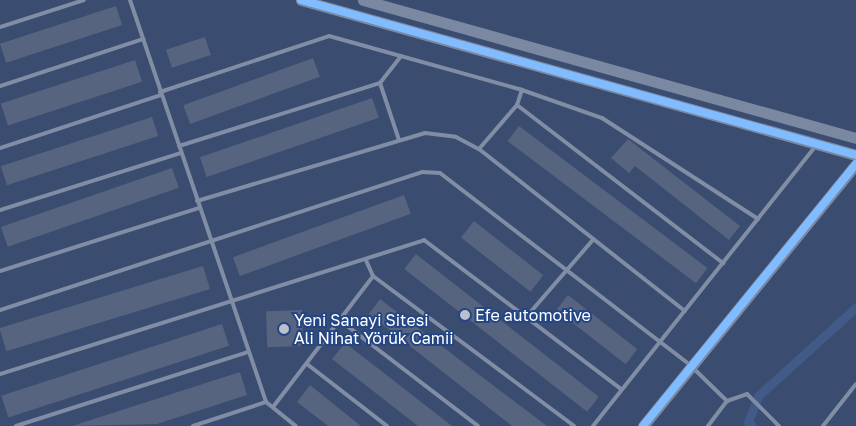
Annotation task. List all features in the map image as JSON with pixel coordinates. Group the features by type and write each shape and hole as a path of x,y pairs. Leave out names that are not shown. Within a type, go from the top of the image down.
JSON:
{"street":[{"path":"302,0 856,155"},
{"path":"363,0 856,138"},
{"path":"643,426 690,365 856,164"}],"lane":[{"path":"0,27 84,0"},
{"path":"130,0 160,94 266,402 296,426"},
{"path":"0,148 329,36 522,90 602,118 758,219"},
{"path":"0,86 143,39"},
{"path":"179,146 380,84 400,56"},
{"path":"380,84 400,140"},
{"path":"479,149 517,105 522,90"},
{"path":"517,105 723,263"},
{"path":"197,201 425,132 456,137 479,149 592,240 685,311"},
{"path":"593,426 818,144"},
{"path":"0,210 181,153"},
{"path":"0,310 422,172 440,173 690,365 727,402"},
{"path":"0,271 199,208"},
{"path":"0,374 231,303 424,240 527,316 622,390"},
{"path":"527,316 592,240"},
{"path":"366,260 372,276 574,426"},
{"path":"272,407 342,322 372,276"},
{"path":"342,322 478,426"},
{"path":"16,426 248,352"},
{"path":"307,364 387,426"},
{"path":"823,426 856,384"},
{"path":"708,426 727,402 747,394 779,426"},
{"path":"194,426 266,402"}],"building":[{"path":"116,6 122,25 6,63 0,44"},
{"path":"205,37 211,55 172,68 166,50"},
{"path":"313,58 320,77 190,124 183,105"},
{"path":"135,60 142,82 8,125 1,104"},
{"path":"372,98 379,118 207,177 200,157"},
{"path":"152,117 158,136 7,185 1,166"},
{"path":"519,126 707,268 696,283 508,141"},
{"path":"628,139 740,226 729,240 635,166 629,173 611,158"},
{"path":"172,168 179,188 8,247 1,227"},
{"path":"404,195 411,214 240,276 233,257"},
{"path":"474,221 543,275 530,292 461,238"},
{"path":"416,254 599,397 587,412 404,269"},
{"path":"203,266 210,289 6,351 0,328"},
{"path":"568,295 637,349 626,364 556,310"},
{"path":"380,299 547,426 512,426 369,314"},
{"name":"Yeni Sanayi Sitesi Ali Nihat Yörük Camii","path":"302,310 303,346 267,347 266,311"},
{"path":"222,324 229,346 8,418 1,396"},
{"path":"345,343 452,426 418,426 332,359"},
{"path":"240,372 247,395 157,424 72,426"},
{"path":"310,385 361,426 328,426 297,402"}],"waterway":[{"path":"752,426 748,422 758,396 856,307"}],"cycle path":[{"path":"301,0 856,155"},
{"path":"643,426 856,164"}],"place":[{"name":"Efe automotive","path":"465,315"},
{"name":"Yeni Sanayi Sitesi Ali Nihat Yörük Camii","path":"284,329"}]}
